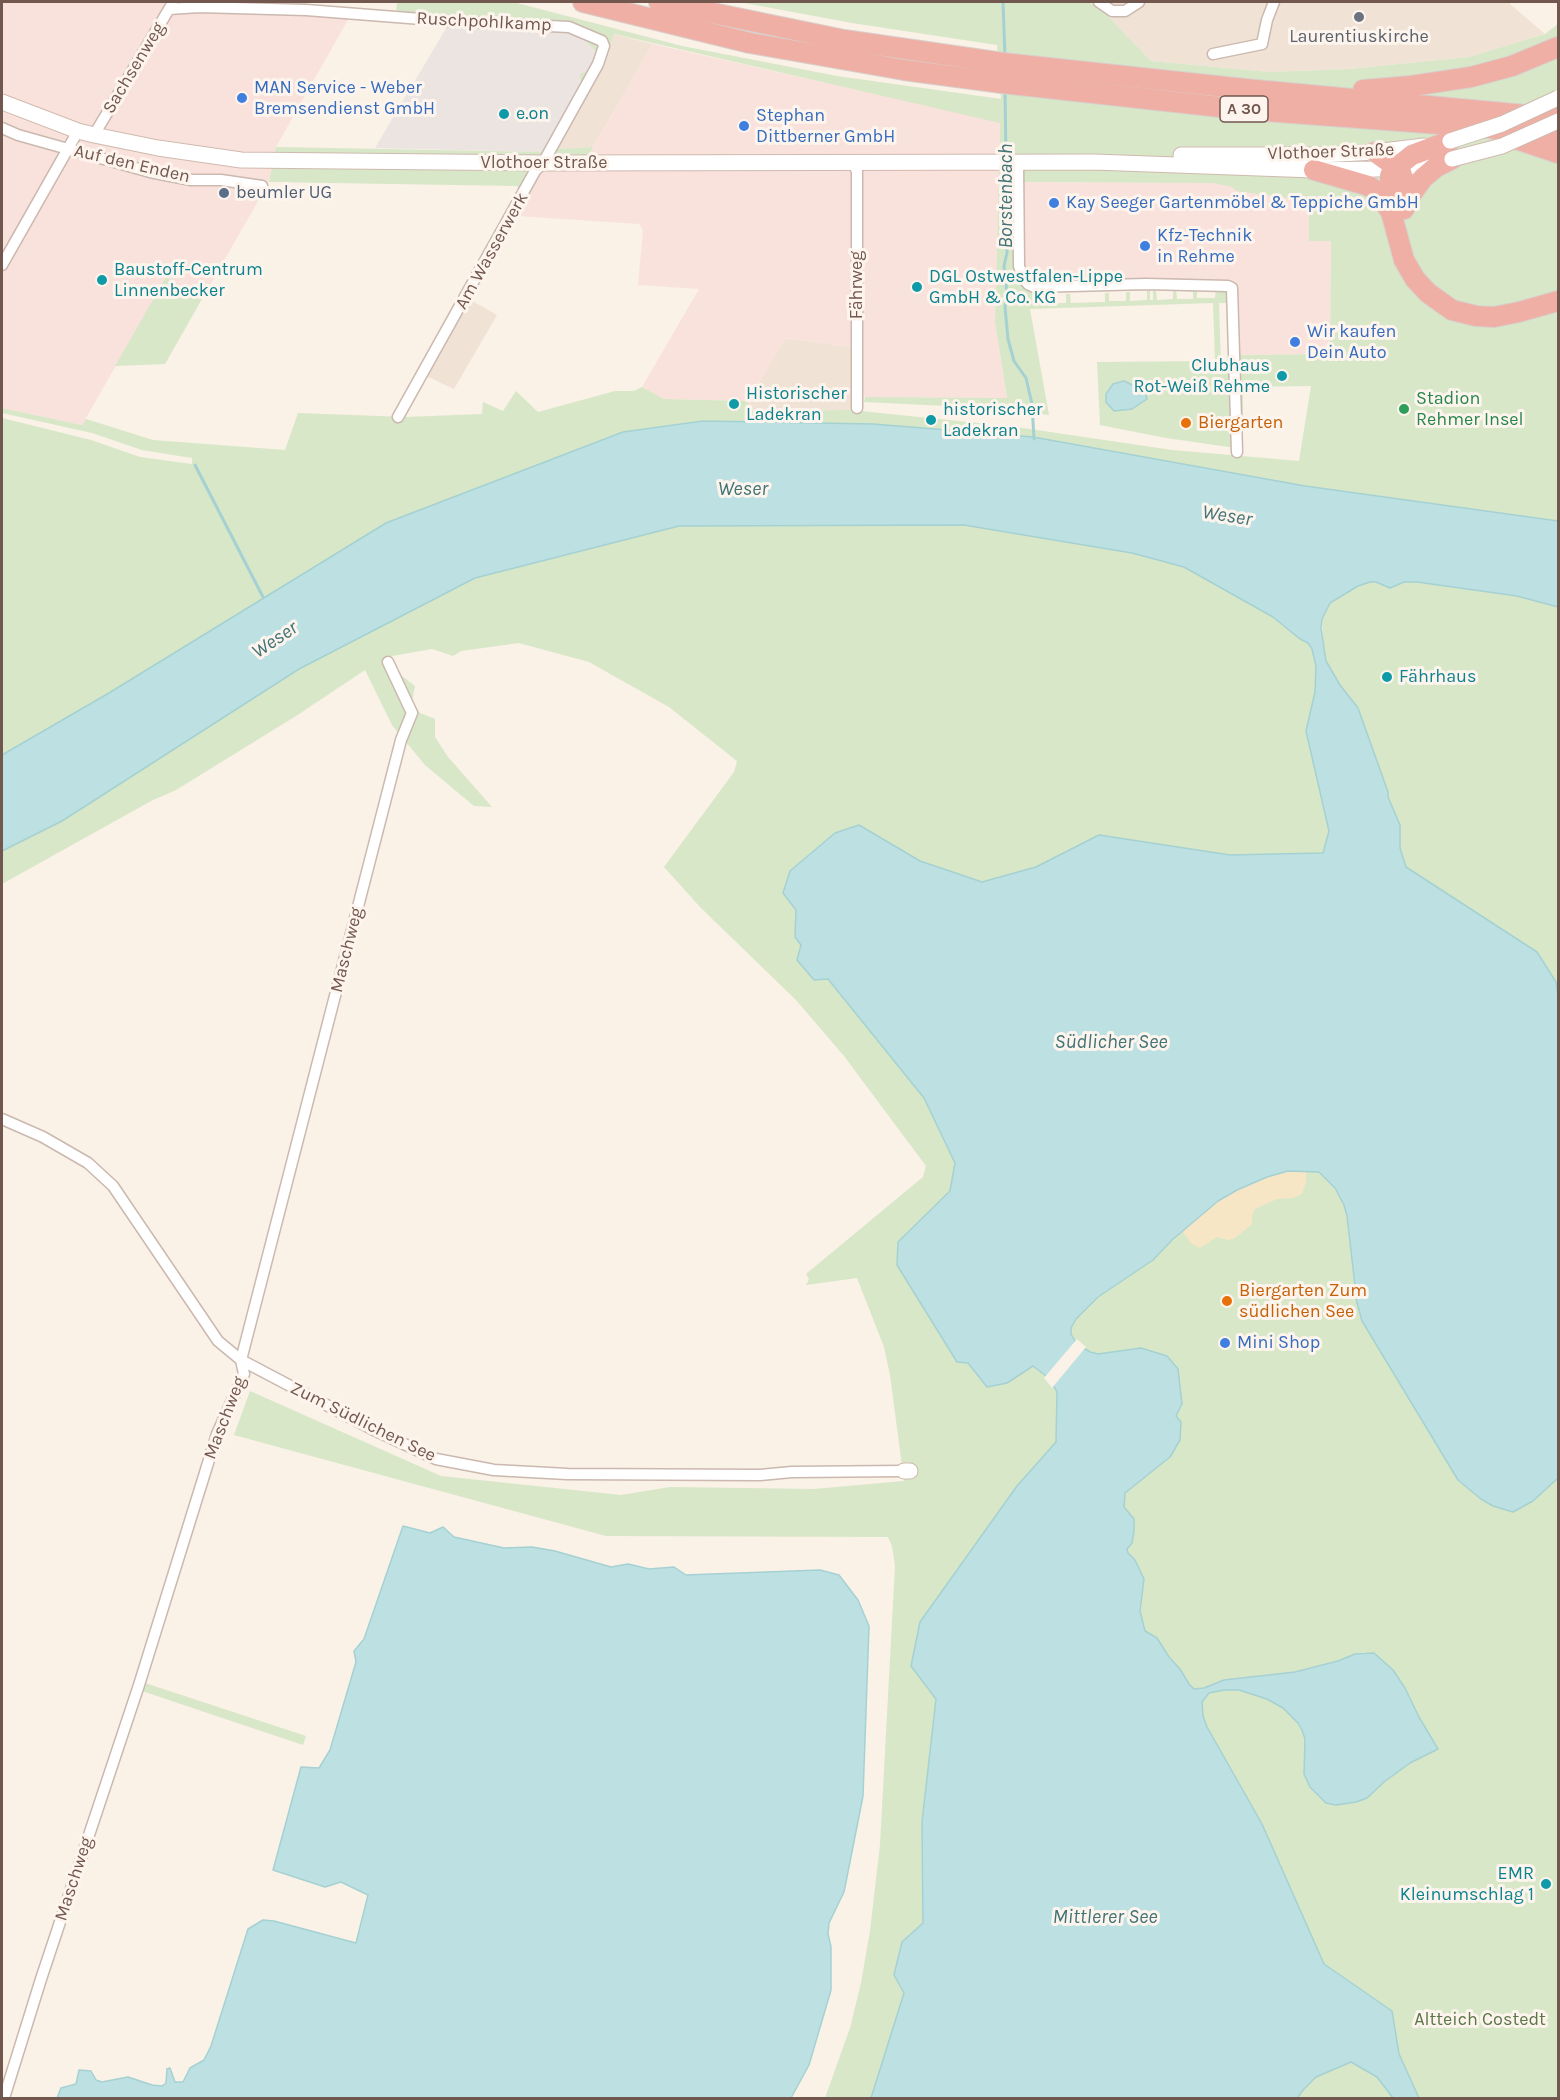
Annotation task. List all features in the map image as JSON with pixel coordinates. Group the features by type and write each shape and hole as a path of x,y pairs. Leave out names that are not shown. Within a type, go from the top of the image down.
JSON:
{"highway":[{"name":"A 30","path":"583,2 750,43 903,70 1006,84 1238,109 1558,136"},
{"name":"A 30","path":"659,2 844,40 1006,64 1558,119"},
{"path":"1245,89 1284,84 1360,90 1411,86 1482,74 1512,66 1558,47"},
{"path":"1480,128 1558,153"},
{"path":"1451,150 1412,156 1396,167 1390,176 1404,260 1415,279 1428,293 1452,310 1476,316 1494,317 1558,302"},
{"path":"1397,212 1423,178 1451,150"},
{"path":"1375,152 1396,167"},
{"path":"1314,170 1338,175 1369,186 1397,212"}],"main road":[{"name":"Vlothoer Straße","path":"1451,150 1558,98"},
{"name":"Vlothoer Straße","path":"2,102 94,135 158,148 241,160 543,163 1094,162 1314,170 1396,167"},
{"name":"Vlothoer Straße","path":"1094,162 1142,156 1321,155 1502,146 1558,119"}],"street":[{"path":"1099,2 1112,11 1125,12 1139,2"},
{"path":"1213,54 1262,44 1274,2"},
{"name":"Ruschpohlkamp","path":"171,5 306,10 568,27 582,32"},
{"name":"Sachsenweg","path":"94,135 171,5"},
{"name":"Am Wasserwerk","path":"398,417 535,171 543,163 598,64 604,46 602,41 582,32"},
{"name":"Auf den Enden","path":"2,128 150,172 191,180 221,180 262,186 263,189"},
{"path":"2,265 78,131"},
{"name":"Fährweg","path":"852,162 857,171 857,408"},
{"path":"1018,162 1019,266 1028,284 1035,287 1146,284 1228,286 1232,288 1237,452"},
{"name":"Maschweg","path":"3,2098 139,1685 217,1434 244,1374 241,1360 401,740 412,713 388,662"},
{"name":"Zum Südlichen See","path":"2,1119 43,1137 88,1163 113,1186 218,1341 241,1360 362,1424 436,1459 494,1470 567,1474 760,1475 792,1472 907,1471"}],"shaded area":[{"path":"2,2 173,2 349,18 276,147 269,182 202,299 166,278 82,425 2,408"},
{"path":"1089,2 1512,2 1510,4 1545,34 1469,57 1350,69 1269,72 1151,61 1103,11"},
{"path":"448,25 568,29 590,43 596,53 592,70 580,75 581,88 543,152 375,148"},
{"path":"613,34 653,44 593,147 557,149 600,70"},
{"path":"653,44 1000,122 995,322 1007,398 851,397 851,347 785,338 749,401 748,411 748,401 664,399 642,387 699,289 638,285 643,230 639,224 517,216 537,180 525,180 543,152 588,156"},
{"path":"1016,182 1212,183 1310,201 1309,241 1331,241 1330,354 1231,355 1226,291 1021,282"},
{"path":"469,299 497,315 454,389 426,376"},
{"path":"785,338 851,347 851,410 748,411 748,401"}],"green space":[{"path":"173,2 308,2 307,6 396,17 397,2 513,2 682,46 837,76 1001,99 997,45 852,23 739,2 1089,2 1103,11 1151,61 1269,72 1350,69 1469,57 1545,34 1558,24 1558,521 1305,486 1033,437 873,424 623,432 386,523 109,693 2,755 2,418 91,440 140,457 192,464 192,458 142,450 92,433 2,413 2,408 82,425 86,419 153,440 285,450 298,413 406,417 482,414 483,402 503,411 516,391 538,412 615,391 634,391 642,387 664,399 748,401 748,411 851,410 1016,427 1172,450 1299,461 1311,386 1243,387 1243,449 1166,438 1100,425 1097,362 1215,361 1213,303 1030,309 1049,415 1009,409 864,402 865,397 1007,398 995,322 1000,123 614,34 600,70 557,149 593,147 588,156 543,152 581,88 580,74 592,70 596,53 580,36 568,29 305,12 178,11","holes":["1016,182 1212,183 1232,187 1236,191 1309,201 1309,241 1331,241 1330,354 1231,355 1231,364 1221,365 1219,303 1229,303 1227,291 1216,287 1215,298 1197,298 1197,290 1193,290 1193,299 1177,299 1176,290 1173,290 1173,299 1157,300 1156,291 1153,291 1153,300 1150,300 1150,291 1147,291 1147,300 1130,301 1130,292 1126,292 1126,301 1109,301 1109,293 1105,293 1105,302 1071,303 1070,294 1066,294 1066,303 1052,303 1051,291 1021,282"]},
{"path":"276,147 543,152 526,179 538,180 426,376 520,192 517,186 269,182"},
{"path":"166,277 202,299 165,364 115,366"},
{"path":"964,525 1132,553 1184,567 1273,616 1308,643 1312,648 1316,666 1315,692 1306,731 1329,831 1323,853 1315,854 1230,855 1099,835 1036,867 982,882 920,861 859,825 835,833 790,871 783,893 796,910 795,937 924,1098 955,1163 950,1191 898,1242 897,1265 957,1362 968,1363 987,1387 1007,1383 1033,1366 1050,1379 1057,1392 1056,1442 1017,1486 920,1623 911,1666 936,1699 922,1822 923,1923 902,1942 894,1975 904,1993 871,2098 825,2098 850,2028 861,1983 870,1931 880,1845 895,1566 888,1537 606,1536 234,1435 250,1391 441,1476 621,1495 670,1487 814,1489 904,1481 890,1375 884,1347 857,1278 806,1285 809,1279 806,1274 923,1177 926,1166 844,1056 796,1000 701,908 664,867 734,772 737,761 669,707 589,662 519,643 461,651 453,656 432,649 392,656 394,670 415,686 412,701 420,713 435,719 435,737 448,757 492,807 474,806 425,765 392,725 365,670 296,716 176,790 151,801 2,884 2,851 62,821 299,669 475,578 679,526"},
{"path":"1370,582 1390,587 1404,582 1417,582 1517,596 1558,607 1558,997 1556,982 1537,952 1406,867 1400,848 1400,824 1388,797 1358,708 1340,685 1326,661 1323,646 1322,619 1330,603 1358,586"},
{"name":"Altteich Costedt","path":"1306,1171 1319,1172 1325,1176 1344,1205 1357,1303 1362,1321 1458,1480 1493,1506 1513,1512 1533,1501 1558,1478 1558,2098 1297,2098 1316,2077 1345,2065 1390,2009 1324,1964 1262,1824 1207,1727 1202,1702 1209,1693 1239,1690 1267,1699 1283,1708 1298,1723 1305,1739 1304,1774 1310,1787 1326,1802 1367,1798 1410,1763 1438,1749 1405,1688 1364,1652 1295,1672 1224,1680 1204,1688 1194,1689 1157,1638 1145,1631 1140,1611 1144,1579 1127,1549 1132,1543 1134,1519 1124,1508 1125,1493 1170,1457 1177,1411 1182,1404 1181,1397 1141,1348 1098,1354 1090,1352 1076,1343 1071,1334 1071,1328 1076,1319 1098,1297 1153,1260 1171,1240 1218,1201"},
{"path":"145,1683 306,1736 303,1745 142,1691"}],"sand":[{"path":"1288,1171 1306,1171 1306,1182 1302,1194 1293,1198 1277,1199 1255,1209 1252,1224 1235,1238 1228,1240 1217,1237 1200,1248 1192,1244 1182,1231 1218,1201 1237,1190"}],"water":[{"path":"1124,381 1145,391 1147,399 1132,409 1114,411 1106,402 1106,394 1113,384"},
{"path":"703,421 873,424 1033,437 1305,486 1558,521 1558,607 1517,596 1417,582 1404,582 1390,588 1370,582 1358,586 1330,603 1322,619 1321,628 1326,661 1340,685 1358,708 1388,797 1400,825 1400,848 1406,867 1537,952 1556,982 1558,997 1558,1478 1533,1501 1513,1512 1493,1506 1458,1480 1362,1321 1357,1303 1344,1205 1335,1188 1319,1172 1288,1171 1267,1177 1218,1201 1172,1240 1153,1260 1098,1297 1076,1319 1071,1328 1071,1334 1076,1343 1090,1352 1098,1354 1141,1348 1167,1356 1178,1369 1182,1404 1176,1416 1181,1422 1180,1440 1170,1457 1125,1493 1124,1507 1134,1519 1132,1543 1127,1549 1144,1579 1140,1611 1145,1631 1157,1638 1189,1684 1194,1689 1204,1688 1224,1680 1295,1672 1338,1661 1355,1654 1374,1653 1393,1670 1405,1688 1438,1749 1410,1763 1367,1798 1336,1805 1326,1803 1310,1787 1304,1774 1305,1739 1302,1730 1283,1708 1267,1699 1239,1690 1209,1693 1202,1702 1207,1727 1262,1824 1324,1964 1392,2011 1399,2054 1419,2098 1393,2098 1377,2077 1351,2062 1316,2077 1297,2098 871,2098 904,1993 894,1975 902,1942 923,1923 922,1822 936,1699 911,1666 920,1622 1017,1486 1056,1442 1057,1392 1050,1379 1033,1366 1007,1383 987,1387 968,1363 957,1362 897,1265 898,1242 950,1191 955,1163 924,1098 828,979 814,980 797,960 801,945 795,937 796,910 783,893 790,871 835,833 859,825 920,861 982,882 1036,867 1099,835 1230,855 1323,853 1329,831 1306,731 1315,692 1316,666 1312,649 1308,643 1273,617 1184,567 1132,553 964,525 679,526 475,578 299,669 62,821 2,851 2,755 109,693 386,523 623,432"},
{"path":"403,1526 430,1533 443,1527 454,1537 504,1548 532,1547 555,1551 611,1567 628,1564 649,1569 674,1567 686,1575 820,1570 839,1575 858,1600 869,1626 863,1796 844,1892 829,1923 831,1990 809,2065 791,2098 57,2098 61,2088 76,2084 79,2070 91,2071 96,2080 102,2082 128,2077 162,2086 166,2083 167,2069 170,2068 175,2082 183,2082 190,2068 204,2060 211,2046 248,1929 263,1920 356,1943 368,1895 341,1882 325,1887 273,1870 301,1767 319,1768 330,1750 356,1662 354,1651 364,1639"}],"pier":[{"path":"1077,1339 1086,1347 1052,1388 1044,1378"}],"waterway":[{"name":"Borstenbach","path":"1003,2 1005,57"},
{"name":"Borstenbach","path":"1005,90 1006,159"},
{"name":"Borstenbach","path":"1006,168 1007,253 1004,266 1008,339 1014,361 1026,378 1032,404 1034,439"},
{"path":"195,465 263,597"}],"place":[{"name":"Laurentiuskirche","path":"1359,17"},
{"name":"MAN Service - Weber Bremsendienst GmbH","path":"242,98"},
{"name":"e.on","path":"504,114"},
{"name":"Stephan Dittberner GmbH","path":"744,126"},
{"name":"beumler UG","path":"224,193"},
{"name":"Kay Seeger Gartenmöbel & Teppiche GmbH","path":"1054,203"},
{"name":"Kfz-Technik in Rehme","path":"1145,246"},
{"name":"Baustoff-Centrum Linnenbecker","path":"102,280"},
{"name":"DGL Ostwestfalen-Lippe GmbH & Co. KG","path":"917,287"},
{"name":"Wir kaufen Dein Auto","path":"1295,342"},
{"name":"Clubhaus Rot-Weiß Rehme","path":"1282,376"},
{"name":"Historischer Ladekran","path":"734,404"},
{"name":"Stadion Rehmer Insel","path":"1404,409"},
{"name":"historischer Ladekran","path":"931,420"},
{"name":"Biergarten","path":"1186,423"},
{"name":"Fährhaus","path":"1387,677"},
{"name":"Biergarten Zum südlichen See","path":"1227,1301"},
{"name":"Mini Shop","path":"1225,1343"},
{"name":"EMR Kleinumschlag 1","path":"1546,1884"}],"water label":[{"name":"Weser","path":"743,489"},
{"name":"Weser","path":"1227,516"},
{"name":"Weser","path":"275,640"},
{"name":"Südlicher See","path":"1111,1042"},
{"name":"Mittlerer See","path":"1105,1917"}]}
